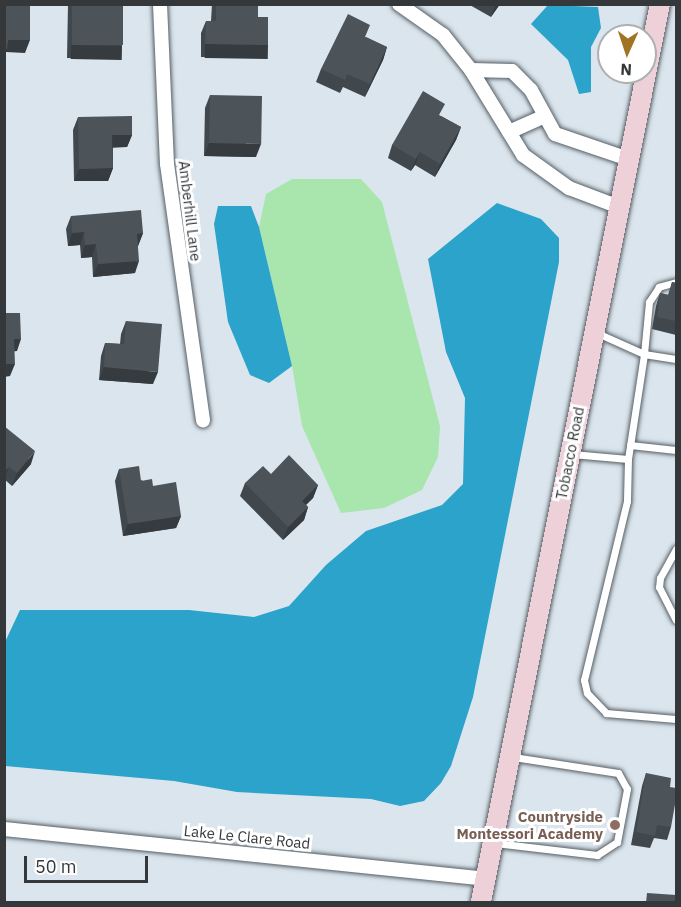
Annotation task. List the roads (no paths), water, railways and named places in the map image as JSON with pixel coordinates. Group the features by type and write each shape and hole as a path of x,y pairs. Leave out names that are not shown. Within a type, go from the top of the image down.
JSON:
{"street":[{"name":"Amberhill Lane","path":"160,4 166,164 203,420"},
{"path":"399,4 443,35 471,70 523,155 569,188 619,207"},
{"name":"Tobacco Road","path":"481,903 660,4"},
{"path":"471,70 512,71 531,90 555,134 629,159"},
{"path":"509,132 545,116"},
{"name":"Lake Le Clare Road","path":"4,829 485,879"}],"lane":[{"path":"676,282 659,287 649,302 644,354 628,459 627,501 584,680 587,693 606,713 676,719"},
{"path":"594,332 644,354 676,359"},
{"path":"630,445 676,450"},
{"path":"570,454 628,459"},
{"path":"676,549 660,578 659,587 676,620"},
{"path":"492,843 597,855 617,842 627,789 618,773 510,756"}],"water":[{"path":"548,5 598,7 600,24 597,24 597,36 591,47 591,92 579,94 568,60 531,24"},
{"path":"497,203 541,219 559,238 559,262 473,697 451,766 441,783 424,801 400,806 371,799 237,792 174,781 5,766 5,642 20,610 189,610 254,617 289,606 326,565 366,531 442,505 463,484 465,398 446,352 428,259"},
{"path":"218,206 251,206 259,227 292,366 269,383 250,375 228,322 214,224"}],"place":[{"name":"Countryside Montessori Academy","path":"615,825"}]}
